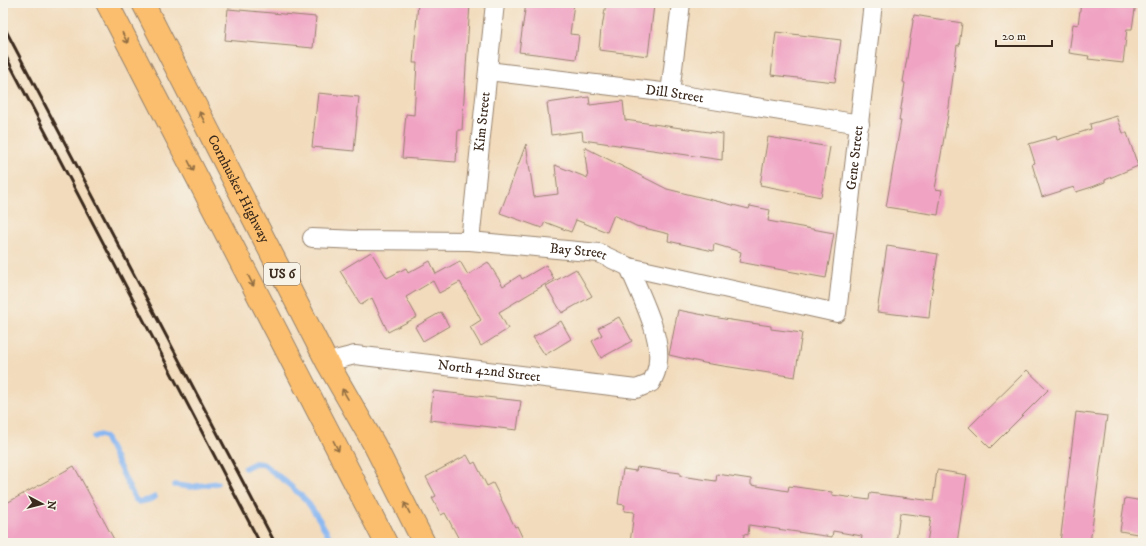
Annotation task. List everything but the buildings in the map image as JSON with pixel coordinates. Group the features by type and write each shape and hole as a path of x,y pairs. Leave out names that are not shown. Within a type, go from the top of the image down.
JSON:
{"main road":[{"name":"US 6","path":"107,3 386,543"},
{"name":"Cornhusker Highway","path":"143,3 327,362 374,444 424,543"}],"street":[{"name":"Kim Street","path":"470,241 495,3"},
{"path":"670,93 682,3"},
{"name":"Gene Street","path":"837,313 873,3"},
{"name":"Dill Street","path":"488,71 670,93 860,124"},
{"name":"Bay Street","path":"312,238 470,241 600,253 629,267 837,313"},
{"name":"North 42nd Street","path":"327,362 356,355 623,389 636,389 651,383 657,371 659,358 656,334 629,267"}],"waterway":[{"path":"94,437 100,435 105,437 135,499 139,502 155,497"},
{"path":"245,468 255,463 263,464 286,482 306,500 333,543"},
{"path":"175,485 191,487 217,483"}],"railway":[{"path":"3,25 275,543"},
{"path":"3,51 260,543"}]}
